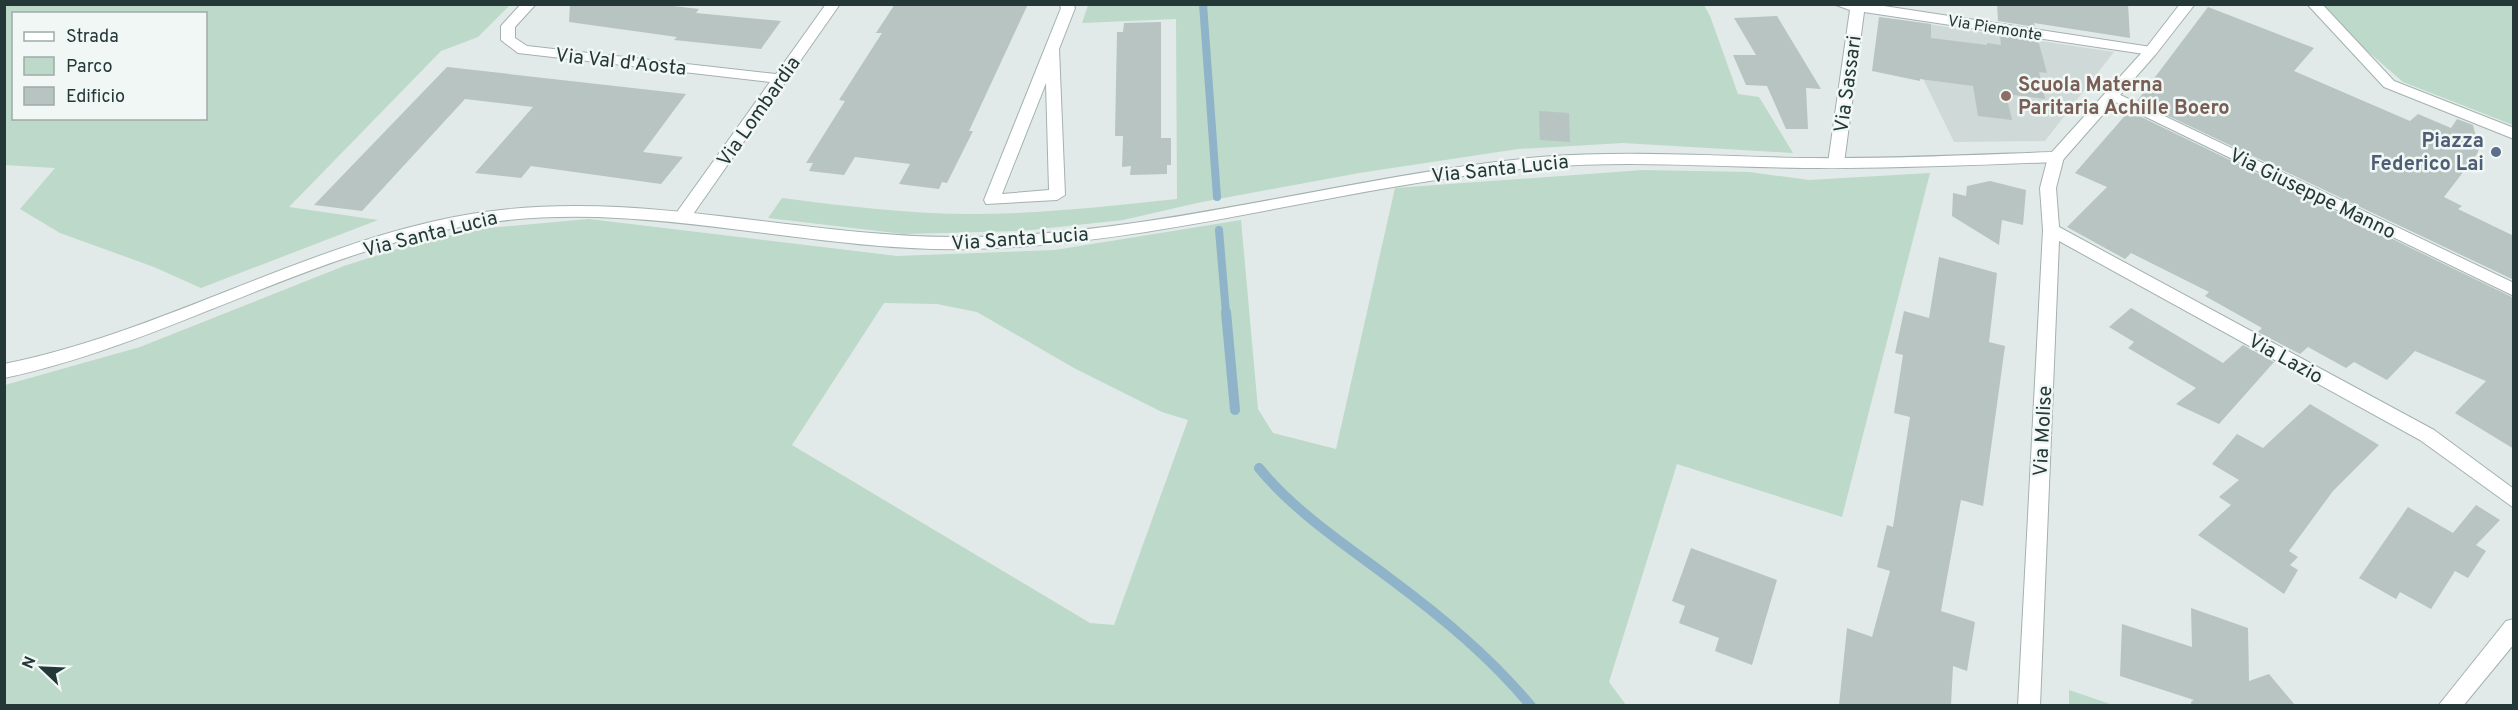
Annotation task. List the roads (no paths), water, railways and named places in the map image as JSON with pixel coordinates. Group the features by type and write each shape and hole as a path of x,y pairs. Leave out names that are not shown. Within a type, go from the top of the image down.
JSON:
{"street":[{"name":"Via Val d'Aosta","path":"529,4 508,26 507,40 523,50 781,79"},
{"name":"Via Lombardia","path":"683,216 833,4"},
{"path":"1052,50 1057,195 992,200 1068,8 1066,4"},
{"name":"Via Piemonte","path":"1840,4 2151,51"},
{"path":"2056,157 2151,51 2188,4"},
{"path":"2314,4 2389,84 2512,134"},
{"name":"Via Sassari","path":"1836,163 1858,6"},
{"name":"Via Giuseppe Manno","path":"2112,95 2514,290"},
{"name":"Via Santa Lucia","path":"4,371 63,358 349,253 442,226 513,213 589,209 683,216 852,240 972,243 1048,240 1210,216 1320,193 1417,177 1544,162 1631,159 1836,163 2056,157"},
{"name":"Via Molise","path":"2029,705 2051,230 2048,188 2056,157"},
{"name":"Via Lazio","path":"2051,230 2427,435 2514,500"},
{"path":"2450,705 2514,627"}],"waterway":[{"path":"1203,4 1217,197"},
{"path":"1219,230 1226,313"},
{"path":"1226,312 1235,410"},
{"path":"1259,468 1305,514 1448,624 1499,671 1531,706"}],"place":[{"name":"Scuola Materna Paritaria Achille Boero","path":"2006,96"},
{"name":"Piazza Federico Lai","path":"2496,152"}]}
